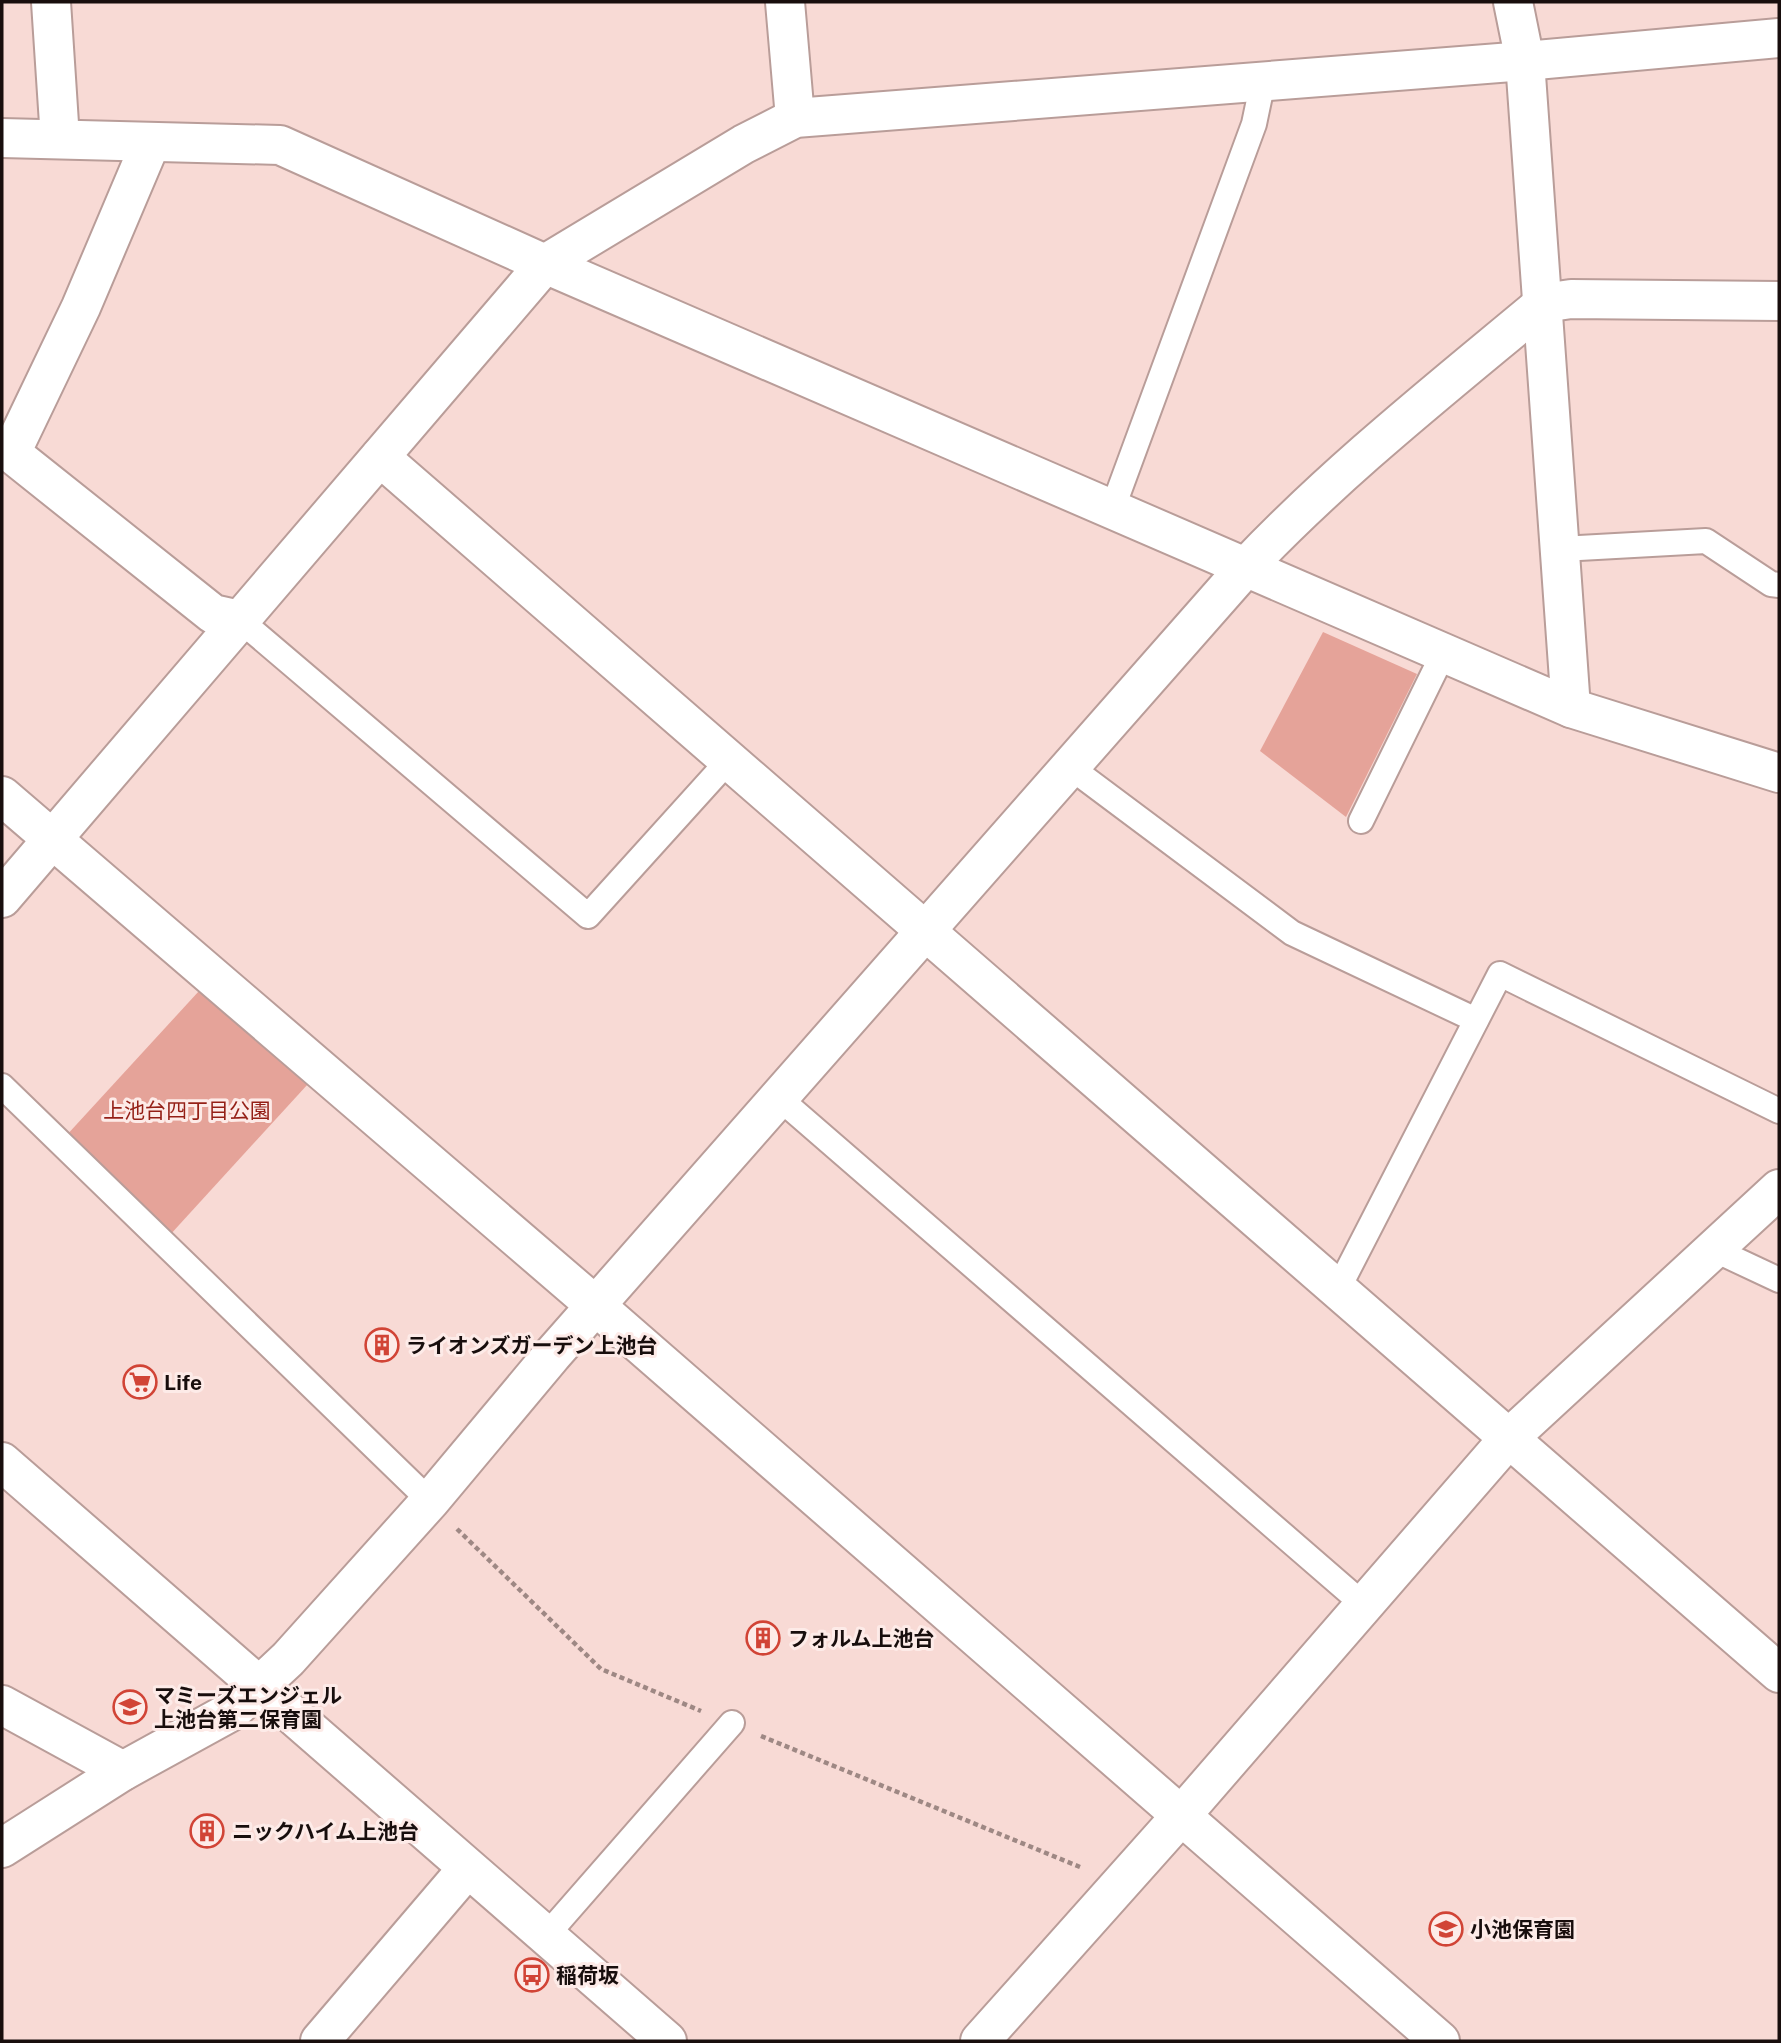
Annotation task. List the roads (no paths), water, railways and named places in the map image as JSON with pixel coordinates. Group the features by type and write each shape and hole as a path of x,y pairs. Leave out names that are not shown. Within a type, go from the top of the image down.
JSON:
{"street":[{"path":"51,2 60,139"},
{"path":"785,2 795,118"},
{"path":"1513,2 1525,61 1572,708"},
{"path":"2,898 545,264 744,144 795,118 1525,61 1779,38"},
{"path":"2,138 280,145 545,264 1572,708 1779,773"},
{"path":"152,142 81,307 7,450 214,614 240,620"},
{"path":"2,1848 123,1771 232,1711 261,1686 429,1501 596,1306 1245,568 1293,517 1346,468 1544,303 1571,299 1779,300"},
{"path":"380,457 1779,1672"},
{"path":"2,796 596,1306 1440,2041"},
{"path":"980,2041 1180,1817 1509,1438 1779,1189"},
{"path":"2,1462 667,2041"},
{"path":"2,1705 123,1771"},
{"path":"320,2041 467,1869"}],"lane":[{"path":"1112,510 1249,137 1263,81"},
{"path":"1561,549 1706,541 1771,584 1779,585"},
{"path":"240,620 588,916 729,760"},
{"path":"1361,821 1444,652"},
{"path":"1070,767 1292,933 1476,1020"},
{"path":"1338,1289 1500,974 1779,1111"},
{"path":"2,1086 429,1501"},
{"path":"779,1098 1364,1605"},
{"path":"1713,1250 1779,1280"},
{"path":"545,1937 732,1723"}],"place":[{"name":"ライオンズガーデン上池台","path":"382,1345"},
{"name":"Life","path":"140,1382"},
{"name":"フォルム上池台","path":"763,1638"},
{"name":"マミーズエンジェル 上池台第二保育園","path":"130,1707"},
{"name":"ニックハイム上池台","path":"207,1831"},
{"name":"小池保育園","path":"1446,1929"},
{"name":"稲荷坂","path":"532,1975"}],"park label":[{"name":"上池台四丁目公園","path":"187,1110"}]}
